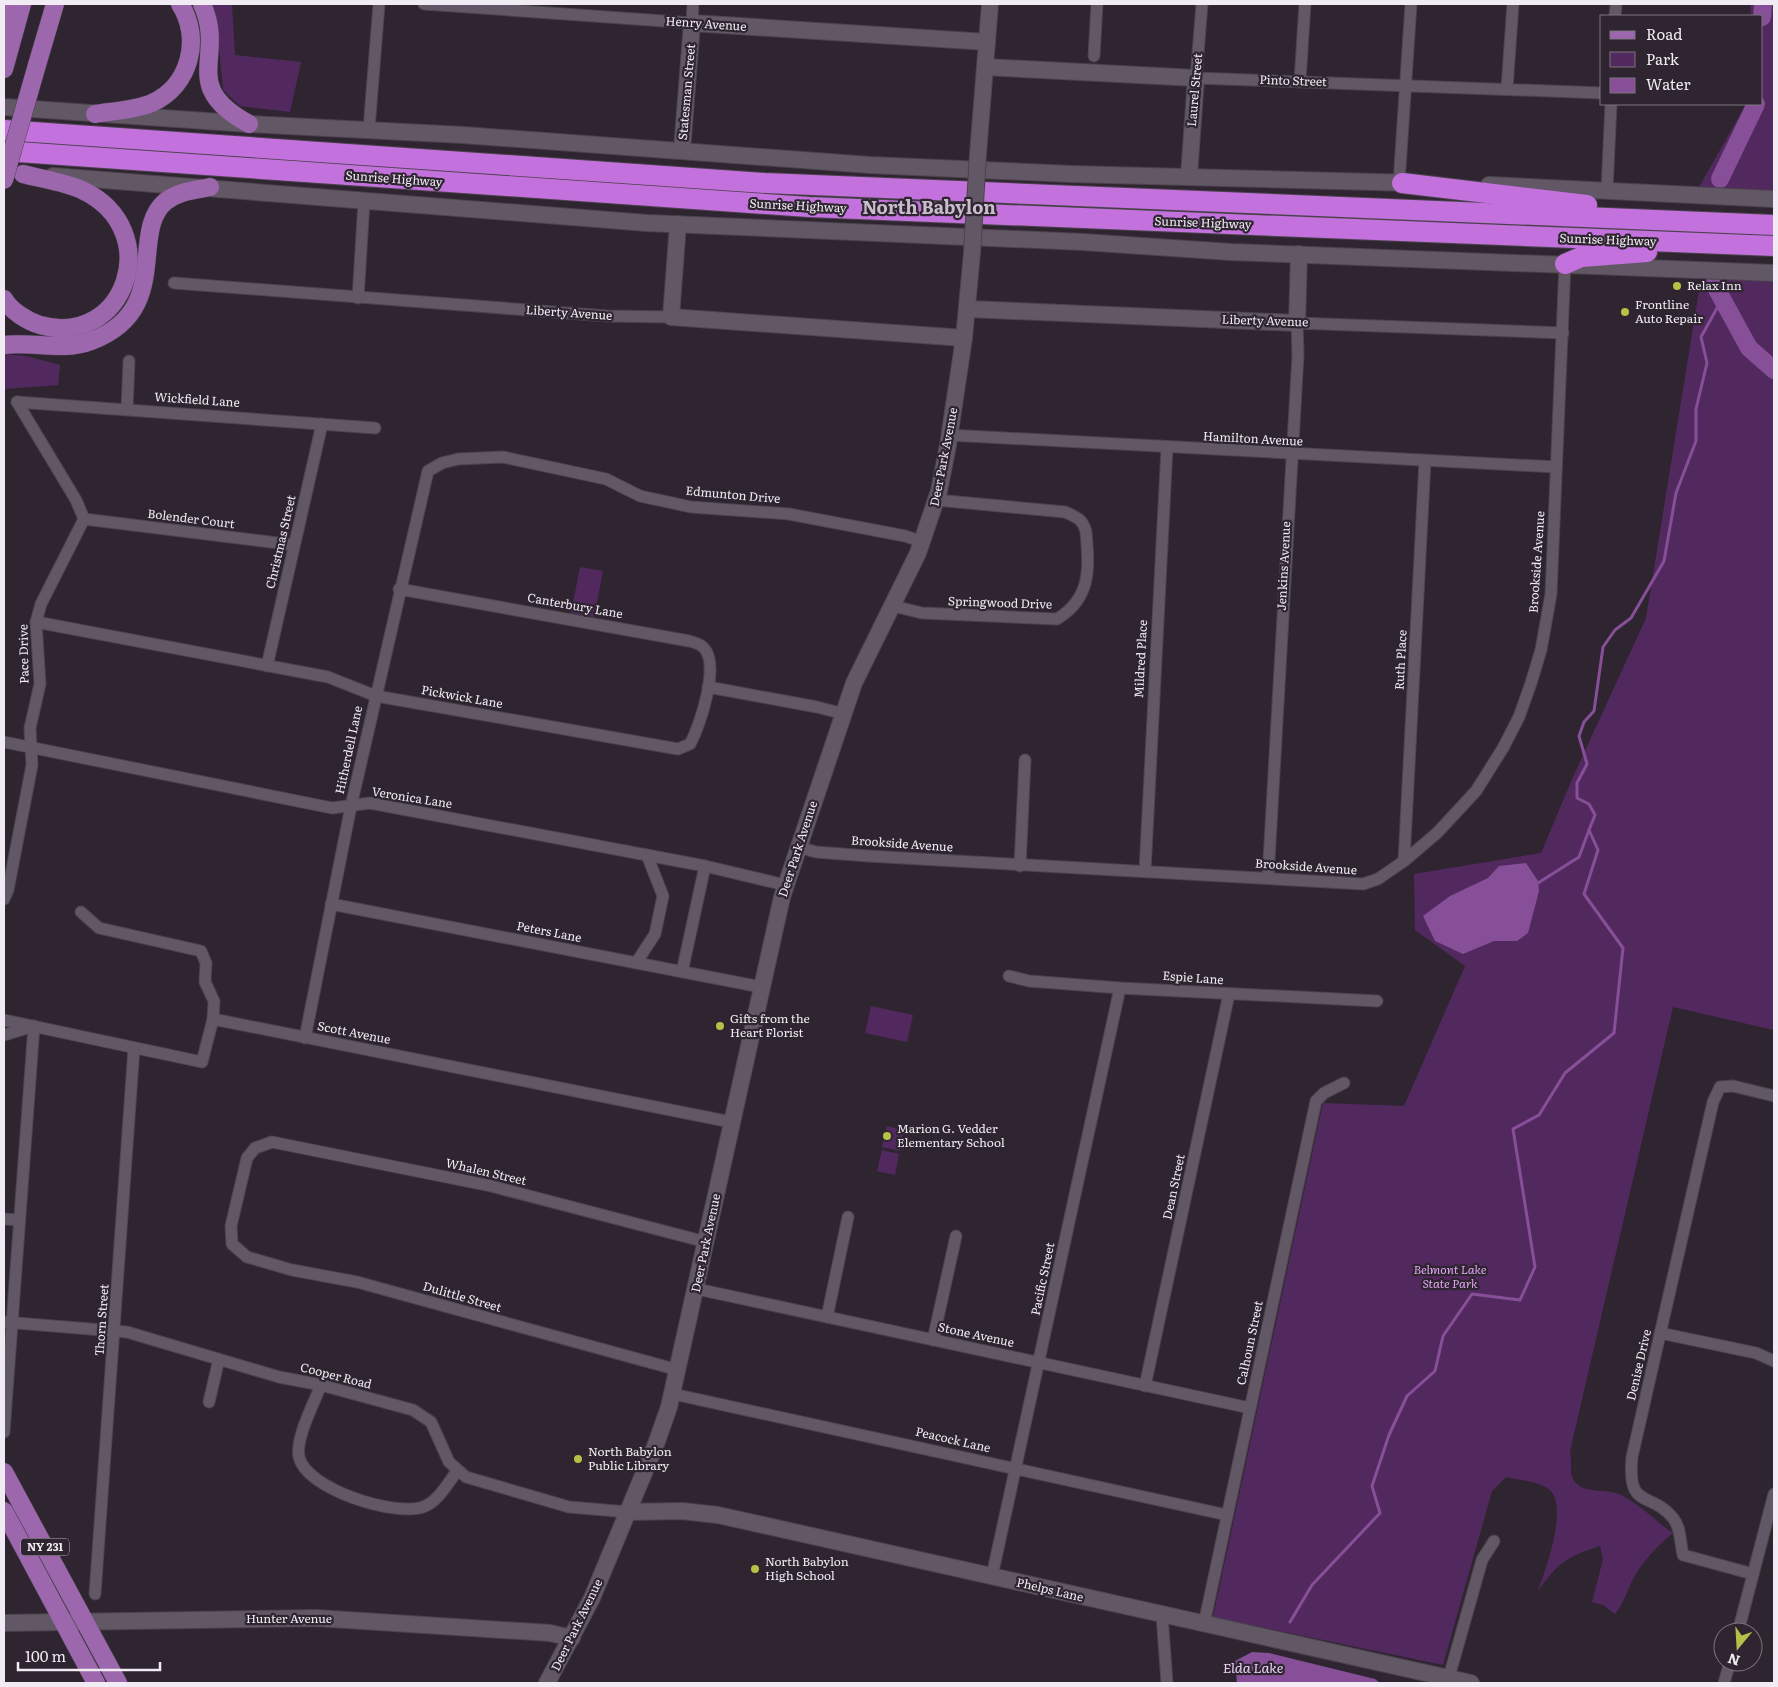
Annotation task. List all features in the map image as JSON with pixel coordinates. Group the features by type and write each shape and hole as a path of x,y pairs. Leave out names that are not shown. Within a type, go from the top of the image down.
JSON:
{"highway":[{"name":"Sunrise Highway","path":"4,130 765,183 1774,225"},
{"name":"Sunrise Highway","path":"4,151 809,207 1774,248"},
{"path":"1401,183 1614,208 1685,221"},
{"path":"1565,264 1581,257 1630,253 1708,254 1774,248"}],"main road":[{"path":"4,4 6,21 4,67"},
{"path":"4,67 22,4"},
{"path":"4,180 55,4"},
{"path":"45,40 66,4"},
{"path":"95,114 146,105 160,98 176,85 185,71 191,48 190,24 180,4"},
{"path":"202,4 210,33 208,78 211,91 221,106 249,124"},
{"name":"Deer Park Avenue","path":"547,1683 572,1638 628,1512 659,1436 678,1370 731,1122 785,885 863,663 923,542 936,500 950,435 968,309 990,4"},
{"name":"Henry Avenue","path":"692,23 987,42"},
{"name":"Statesman Street","path":"682,150 692,23"},
{"name":"Pinto Street","path":"985,67 1196,78"},
{"name":"Laurel Street","path":"1189,176 1196,78"},
{"path":"4,107 682,150 895,166 1071,174 1401,183 1429,182 1774,199"},
{"name":"Sunrise Highway","path":"4,173 210,187 364,202 678,224 1056,240 1299,254 1774,273"},
{"path":"4,299 19,314 36,323 54,327 74,326 93,319 108,309 123,286 129,268 127,239 120,223 108,208 93,196 76,188 23,174"},
{"path":"4,345 72,346 92,341 117,326 130,312 144,287 151,228 159,209 167,200 182,192 210,187"},
{"path":"671,317 678,224"},
{"name":"Jenkins Avenue","path":"1297,323 1299,254"},
{"name":"Liberty Avenue","path":"968,309 1297,323"},
{"name":"Liberty Avenue","path":"671,317 964,338"},
{"name":"NY 231","path":"4,1472 118,1683"},
{"name":"NY 231","path":"4,1511 96,1683"},
{"name":"Phelps Lane","path":"628,1512 682,1511 718,1515 1471,1683"},
{"name":"Hunter Avenue","path":"4,1623 332,1618 550,1633 572,1638"}],"street":[{"path":"368,130 379,4"},
{"name":"Henry Avenue","path":"424,4 692,23"},
{"name":"Statesman Street","path":"692,23 693,4"},
{"path":"1094,56 1097,4"},
{"name":"Laurel Street","path":"1196,78 1202,4"},
{"path":"1300,81 1305,4"},
{"path":"1401,183 1411,4"},
{"path":"1507,88 1513,4"},
{"name":"Pinto Street","path":"1196,78 1406,84 1600,93"},
{"path":"1606,190 1611,105"},
{"path":"358,298 364,202"},
{"name":"Brookside Avenue","path":"798,847 816,852 1020,866 1145,871 1363,884 1378,879 1404,861 1437,833 1476,791 1503,748 1519,717 1541,650 1551,594 1565,264"},
{"name":"Liberty Avenue","path":"174,283 607,316 671,317"},
{"name":"Liberty Avenue","path":"1297,323 1563,333"},
{"name":"Jenkins Avenue","path":"1268,878 1290,454 1298,355 1297,323"},
{"path":"127,409 130,361"},
{"name":"Wickfield Lane","path":"84,519 76,500 17,402 375,428"},
{"name":"Christmas Street","path":"267,666 322,424"},
{"name":"Hamilton Avenue","path":"950,435 1556,468"},
{"name":"Mildred Place","path":"1145,871 1167,448"},
{"name":"Edmunton Drive","path":"428,471 442,463 458,459 504,457 606,479 640,496 659,500 705,509 802,516 905,536 923,542"},
{"name":"Ruth Place","path":"1404,861 1425,461"},
{"name":"Hitherdell Lane","path":"305,1038 351,806 428,471"},
{"name":"Springwood Drive","path":"892,606 922,613 1057,619 1064,614 1082,592 1087,581 1086,532 1080,518 1065,512 936,500"},
{"name":"Bolender Court","path":"84,519 294,545"},
{"name":"Pace Drive","path":"4,899 8,890 30,775 30,728 40,684 36,622 40,604 84,519"},
{"name":"Canterbury Lane","path":"400,589 689,640 703,647 709,658 708,687"},
{"name":"Pickwick Lane","path":"36,622 328,677 376,696 678,749 690,744 697,732 708,687"},
{"path":"708,687 817,707 844,714"},
{"name":"Veronica Lane","path":"4,742 332,808 370,803 705,866 785,885"},
{"path":"1020,866 1025,760"},
{"path":"636,963 655,934 663,896 646,855"},
{"path":"682,972 705,866"},
{"name":"Peters Lane","path":"331,904 761,987"},
{"path":"4,1020 202,1062 213,1019 214,1001 205,982 206,963 201,951 99,928 81,912"},
{"name":"Espie Lane","path":"1009,976 1029,982 1120,988 1377,1000"},
{"name":"Pacific Street","path":"992,1576 1120,988"},
{"name":"Dean Street","path":"1145,1386 1229,994"},
{"name":"Scott Avenue","path":"213,1019 731,1122"},
{"path":"4,1034 34,1026"},
{"path":"4,1432 8,1322 19,1220 34,1026"},
{"name":"Thorn Street","path":"95,1594 134,1048"},
{"name":"Calhoun Street","path":"1204,1624 1316,1101 1324,1093 1344,1083"},
{"name":"Denise Drive","path":"1753,1574 1683,1555 1679,1529 1673,1517 1642,1498 1633,1487 1632,1457 1713,1102 1720,1088 1733,1086 1774,1096"},
{"name":"Whalen Street","path":"238,1252 231,1239 231,1226 246,1162 249,1154 259,1146 272,1142 491,1186 706,1242"},
{"path":"828,1317 848,1217"},
{"path":"4,1219 19,1220"},
{"path":"934,1340 956,1236"},
{"name":"Dulittle Street","path":"238,1252 252,1259 284,1268 357,1282 678,1370"},
{"name":"Stone Avenue","path":"696,1288 1250,1408"},
{"name":"Cooper Road","path":"8,1322 115,1330 279,1376 321,1385 406,1408 423,1415 434,1426 449,1462 457,1471"},
{"path":"1660,1333 1756,1353 1774,1361"},
{"path":"209,1402 219,1359"},
{"path":"321,1385 299,1446 301,1462 313,1476 347,1496 364,1502 419,1508 433,1501 457,1471 478,1482 569,1507 628,1512"},
{"name":"Peacock Lane","path":"672,1394 1228,1515"},
{"path":"1741,1622 1773,1501"},
{"path":"1449,1677 1482,1560 1494,1541"},
{"path":"1162,1615 1167,1683"}],"green space":[{"path":"211,4 232,4 235,55 301,62 290,112 240,106 223,90 216,16"},
{"path":"1750,4 1774,4 1774,191 1698,189 1745,105 1763,105 1763,15 1751,15"},
{"name":"Belmont Lake State Park","path":"1702,272 1774,276 1774,1030 1673,1007 1570,1451 1571,1473 1577,1484 1587,1489 1621,1495 1635,1503 1673,1533 1644,1562 1615,1614 1603,1605 1592,1602 1603,1559 1600,1546 1579,1554 1557,1567 1538,1591 1546,1568 1557,1521 1557,1507 1554,1496 1547,1488 1538,1484 1506,1477 1492,1491 1443,1665 1213,1617 1323,1103 1404,1106 1465,966 1415,930 1414,874 1541,853 1573,777 1646,618"},
{"path":"4,354 26,356 60,365 58,385 4,389"},
{"path":"580,567 603,571 594,617 571,613"},
{"path":"871,1006 913,1015 907,1042 865,1033"},
{"path":"887,1126 904,1130 900,1151 882,1147"},
{"path":"882,1150 899,1154 895,1175 877,1171"}],"water":[{"path":"1526,863 1538,881 1539,891 1528,933 1517,941 1494,941 1463,954 1435,941 1423,916 1450,896 1488,878 1499,866"},
{"name":"Elda Lake","path":"1252,1652 1269,1653 1375,1679 1380,1683 1237,1683 1235,1661"}],"waterway":[{"path":"1762,15 1763,4"},
{"path":"1720,179 1756,105"},
{"path":"1714,284 1749,348 1774,370"},
{"path":"1290,1622 1312,1585 1380,1513 1372,1486 1389,1435 1407,1396 1435,1371 1443,1336 1472,1294 1520,1300 1535,1267 1513,1129 1539,1115 1565,1073 1614,1033 1623,948 1584,894 1598,850 1589,830 1595,815 1589,804 1577,798 1577,783 1587,764 1579,736 1584,722 1594,711 1603,647 1615,630 1631,618 1664,561 1676,493 1696,441 1696,409 1707,363 1701,337 1722,299"},
{"path":"1538,883 1579,857 1589,830"}],"place":[{"name":"Relax Inn","path":"1677,286"},
{"name":"Frontline Auto Repair","path":"1625,312"},
{"name":"Gifts from the Heart Florist","path":"720,1026"},
{"name":"Marion G. Vedder Elementary School","path":"887,1136"},
{"name":"North Babylon Public Library","path":"578,1459"},
{"name":"North Babylon High School","path":"755,1569"}],"district":[{"name":"North Babylon","path":"929,208"}]}
